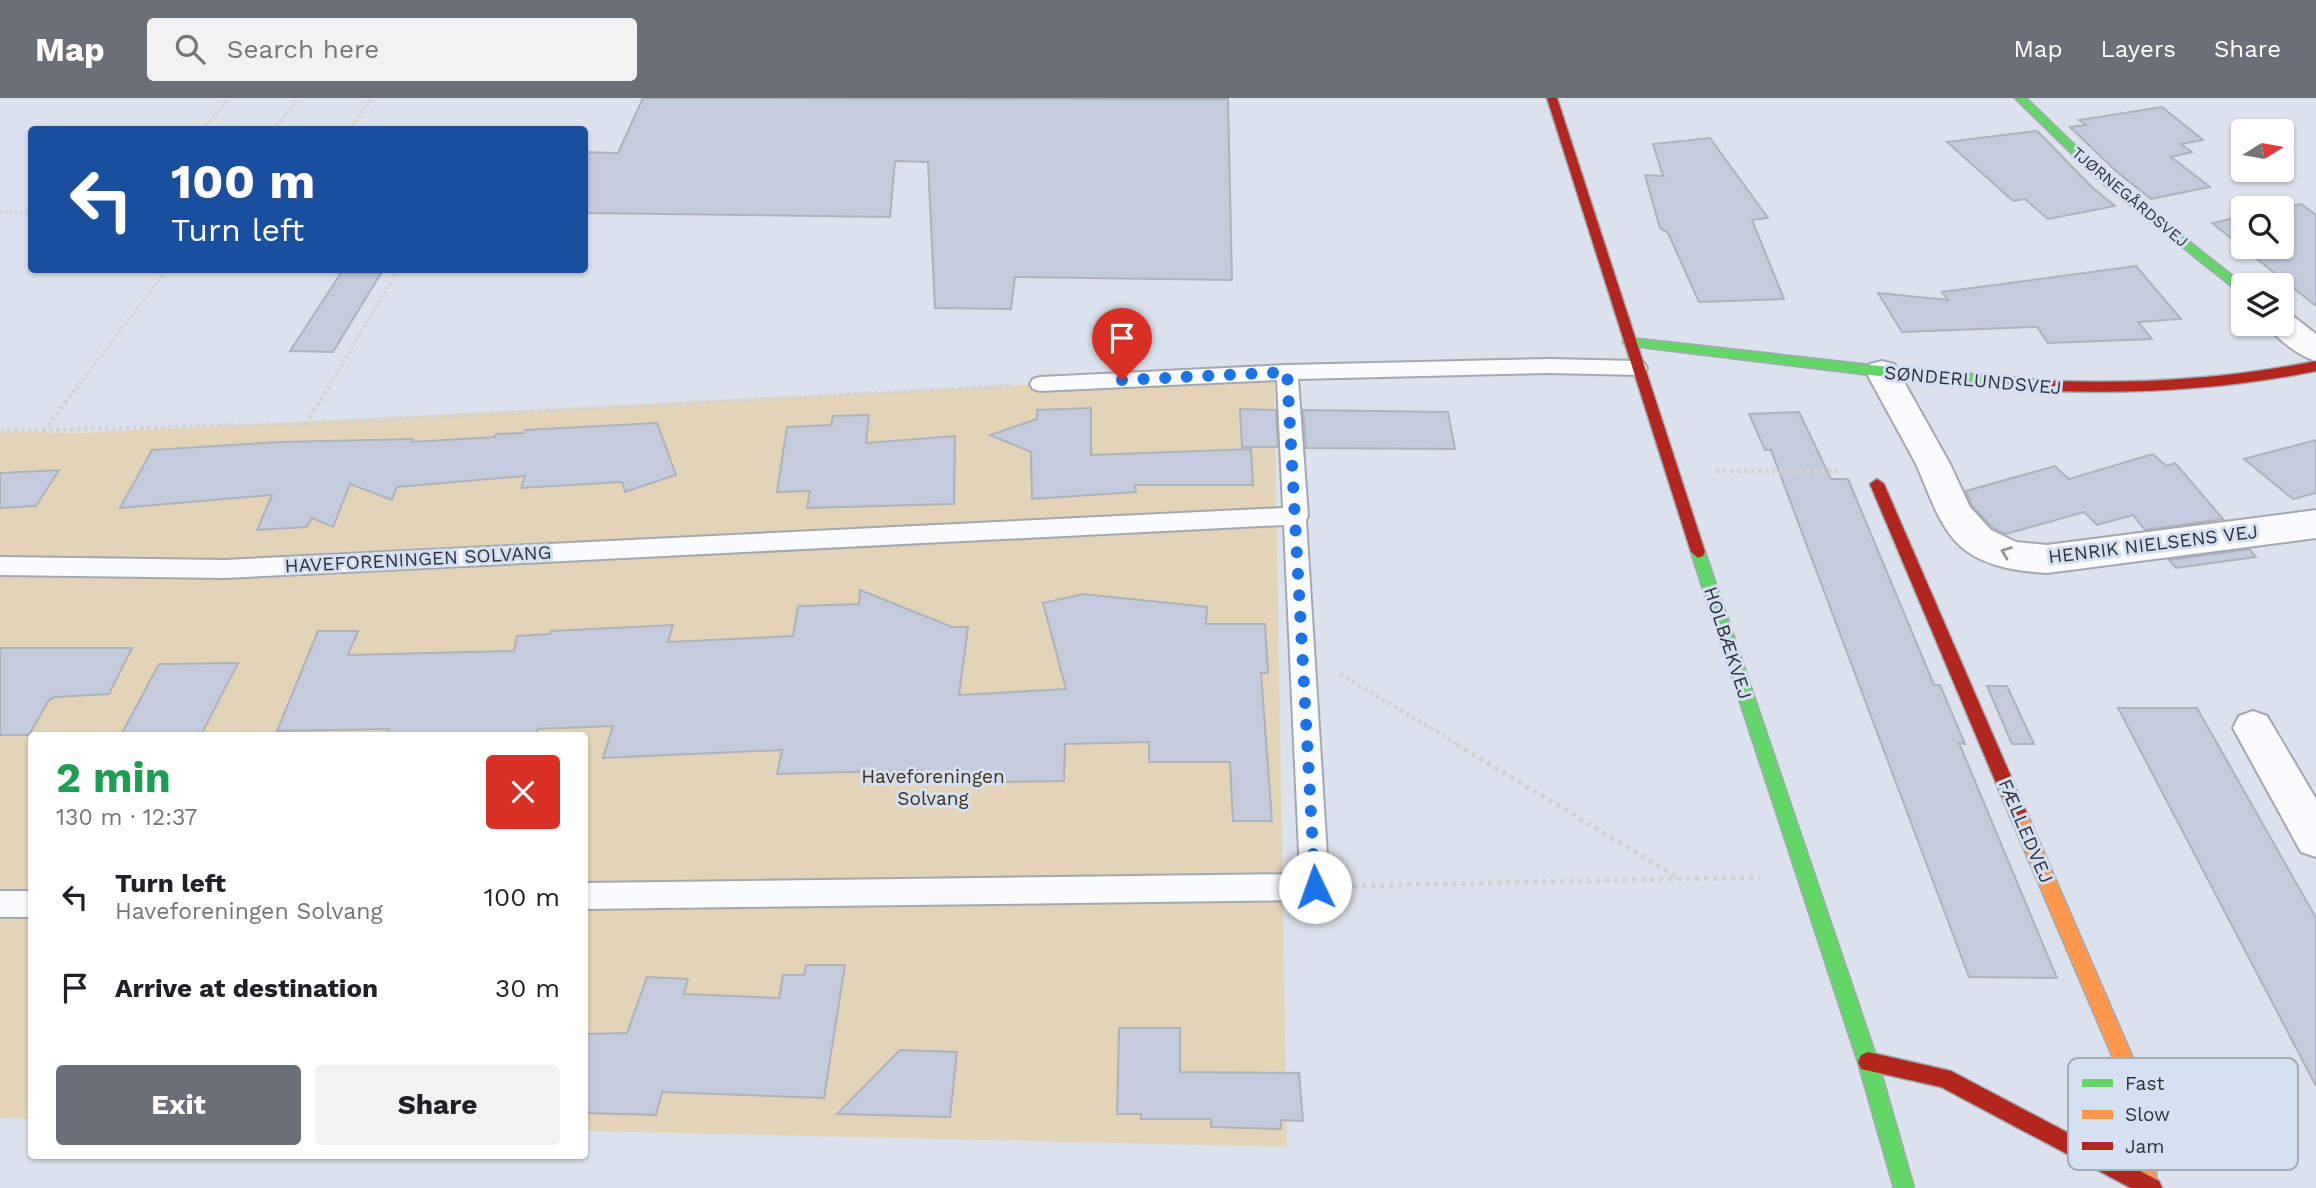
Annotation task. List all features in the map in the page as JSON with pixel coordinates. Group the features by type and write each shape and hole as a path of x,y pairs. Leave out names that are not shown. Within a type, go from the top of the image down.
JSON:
{"street":[{"name":"HOLBÆKVEJ","path":"1552,98 1637,368 1868,1062 1904,1188"},
{"name":"TJØRNEGÅRDSVEJ","path":"2020,98 2105,180 2231,282"},
{"path":"2294,333 2316,350"},
{"name":"SØNDERLUNDSVEJ","path":"1630,342 1882,372 2077,389 2165,389 2279,376 2316,366"},
{"name":"HENRIK NIELSENS VEJ","path":"1882,372 1933,464 1956,514 1978,540 2011,556 2047,559 2316,524"},
{"name":"FÆLLEDVEJ","path":"1877,484 2123,1058"},
{"path":"2253,728 2316,838"},
{"name":"FÆLLEDVEJ","path":"1868,1062 1944,1078 2068,1144"},
{"name":"FÆLLEDVEJ","path":"2118,1170 2150,1187"}],"lane":[{"path":"1040,384 1287,372 1550,366 1637,368"},
{"path":"588,896 1315,887 1297,516 1287,372"},
{"name":"HAVEFORENINGEN SOLVANG","path":"0,566 225,569 1297,516"},
{"path":"0,904 28,904"}],"path":[{"path":"206,126 229,98"},
{"path":"277,126 298,98"},
{"path":"353,126 372,98"},
{"path":"0,212 28,213"},
{"path":"43,432 165,273"},
{"path":"306,424 396,273"},
{"path":"0,430 43,432 306,424 1040,384"},
{"path":"1672,471 1844,471 1877,484"},
{"path":"1304,652 1678,878"},
{"path":"1315,887 1807,877"}],"green space":[{"name":"Haveforeningen Solvang","path":"1274,372 1287,1147 588,1131 588,732 28,732 28,1119 0,1118 0,431 77,433"}],"building":[{"path":"643,98 1228,99 1232,280 1015,277 1011,309 935,308 928,162 895,161 890,217 588,213 588,152 618,153"},
{"path":"2162,107 2203,140 2181,144 2192,152 2171,157 2210,187 2151,199 2117,172 2070,127 2086,125 2079,120"},
{"path":"2037,131 2093,188 2115,206 2048,219 2025,199 2013,201 1947,142"},
{"path":"1710,138 1768,218 1752,220 1784,299 1699,302 1668,233 1660,228 1645,175 1663,176 1653,144"},
{"path":"2301,204 2316,215 2316,306 2294,288 2294,273 2275,273 2257,259 2294,259 2294,205"},
{"path":"2231,219 2231,238 2212,223"},
{"path":"2136,266 2181,319 2138,322 2152,339 2048,343 2037,327 1902,332 1878,293 1948,300 1942,292"},
{"path":"341,273 381,273 333,352 290,351"},
{"path":"1091,408 1091,455 1251,449 1253,485 1135,485 1136,492 1032,499 1031,452 990,435 1037,419 1037,410"},
{"path":"1240,409 1276,410 1278,447 1242,447"},
{"path":"1303,410 1448,412 1455,449 1306,448"},
{"path":"1799,412 1831,479 1848,479 1934,685 1940,685 1965,744 1959,743 2057,978 1969,977 1771,450 1765,450 1749,414"},
{"path":"869,415 866,443 955,436 954,504 807,508 810,491 777,492 787,427 831,425 833,416"},
{"path":"657,423 676,475 625,492 622,482 521,488 525,476 397,487 392,500 350,484 333,527 312,518 307,527 257,530 272,495 120,508 152,450 280,442 413,439 412,442 495,437 496,434 524,433 525,430"},
{"path":"2316,440 2316,493 2293,499 2244,459"},
{"path":"2153,454 2166,466 2175,463 2223,519 2145,530 2133,515 2097,525 2084,512 2006,534 1993,528 1972,506 1966,491 2055,466 2069,479"},
{"path":"59,470 36,506 0,508 0,473"},
{"path":"2249,549 2256,557 2176,568 2169,560"},
{"path":"860,590 952,627 968,627 959,695 1066,689 1043,603 1083,594 1207,607 1206,624 1265,624 1268,673 1261,673 1272,821 1233,821 1230,762 1149,762 1149,742 1065,744 1064,781 999,782 1000,773 920,774 921,770 777,774 782,750 603,758 613,726 538,729 537,732 388,732 389,729 277,731 318,631 358,631 348,655 514,651 517,636 550,634 551,631 673,625 668,642 793,636 798,606 859,604"},
{"path":"0,648 132,648 109,694 55,697 49,700 28,735 0,735"},
{"path":"238,663 203,732 123,732 159,664"},
{"path":"1987,686 2007,686 2034,744 2012,744"},
{"path":"2118,708 2197,708 2316,918 2316,1086"},
{"path":"806,965 845,965 824,1098 662,1092 656,1115 588,1113 588,1034 627,1033 647,977 688,979 684,994 779,998 783,975 804,975"},
{"path":"1119,1028 1180,1028 1180,1072 1299,1073 1303,1121 1281,1120 1281,1129 1211,1127 1211,1119 1141,1119 1141,1114 1117,1114"},
{"path":"900,1050 957,1052 950,1117 837,1114"}],"traffic: fast":[{"path":"2020,98 2105,180 2231,282"},
{"path":"1630,342 1879,371 2052,386"},
{"path":"1698,552 1868,1062 1904,1188"}],"traffic: slow":[{"path":"2019,816 2123,1058"},
{"path":"2146,1170 2149,1186"}],"traffic: jam":[{"path":"1552,98 1698,552"},
{"path":"2052,386 2185,385 2250,378 2316,366"},
{"path":"1877,484 2019,816"},
{"path":"1868,1062 1944,1078 2068,1144"},
{"path":"2118,1170 2152,1188"}],"route":[{"path":"1122,380 1287,372 1297,516 1315,887"}]}
